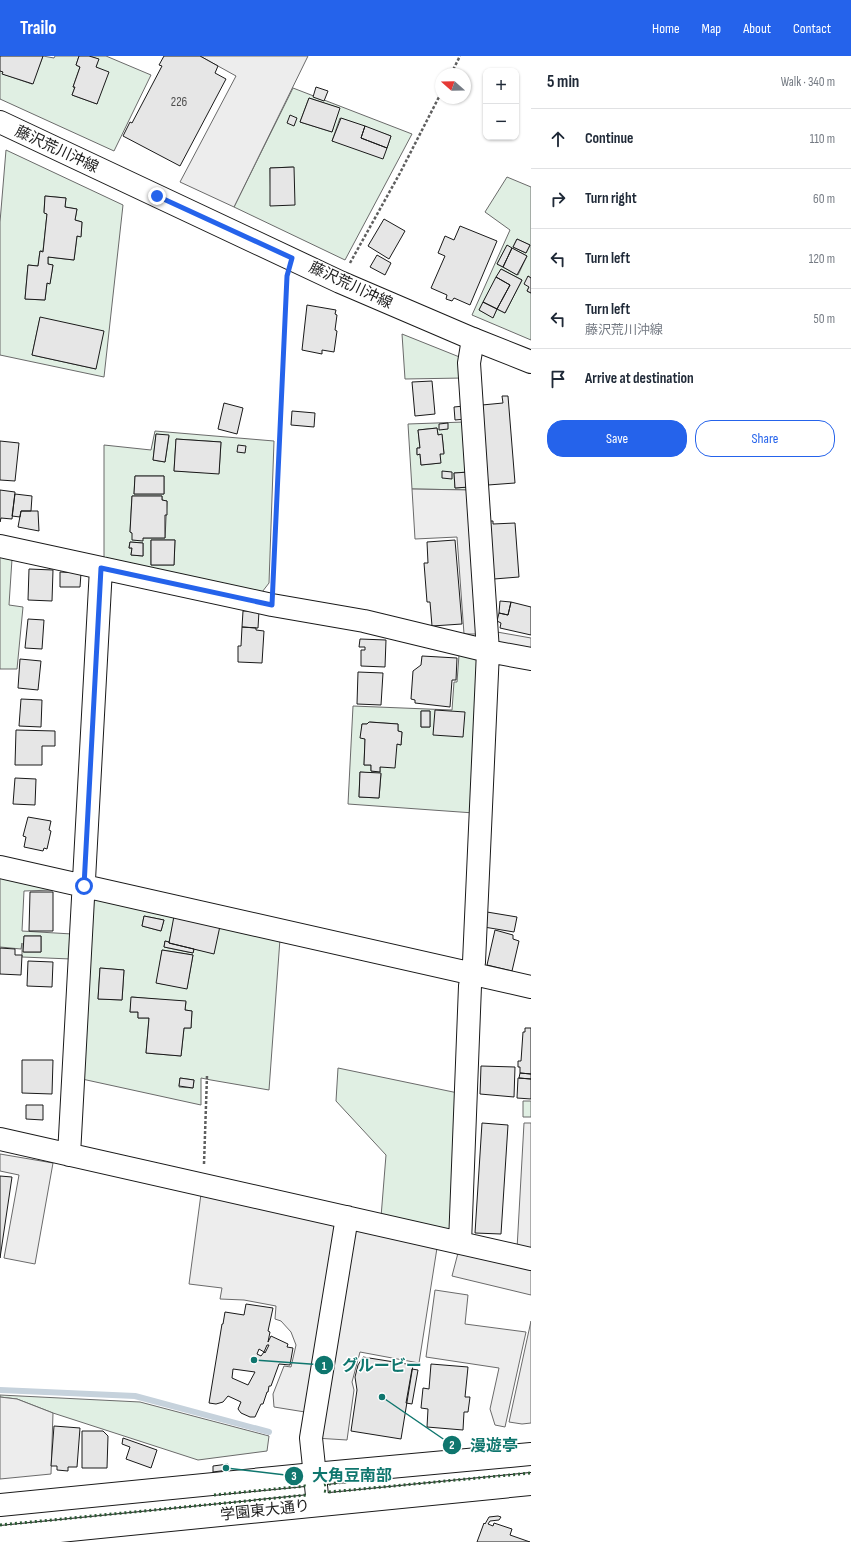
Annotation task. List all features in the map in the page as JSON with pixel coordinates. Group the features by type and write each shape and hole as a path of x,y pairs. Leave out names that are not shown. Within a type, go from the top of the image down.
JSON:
{"street":[{"name":"藤沢荒川沖線","path":"0,122 292,258 340,282 531,362"},
{"path":"460,1243 470,986 473,974 488,650 469,363 474,339"},
{"path":"0,546 272,605 364,621 531,659"},
{"path":"69,1155 101,568"},
{"path":"0,867 531,987"},
{"path":"0,1139 531,1259"},
{"path":"318,1505 311,1438 347,1217"},
{"name":"学園東大通り","path":"0,1505 531,1454"},
{"name":"学園東大通り","path":"0,1537 531,1484"}],"path":[{"path":"453,68 460,56"},
{"path":"340,282 400,173 435,104"},
{"path":"272,605 287,276 292,258"},
{"path":"203,1185 207,1076"}],"green space":[{"path":"43,56 54,58 55,56 79,56 76,65 80,67 73,87 75,87 72,95 97,104 96,67 98,59 89,56 106,56 151,75 114,151 0,99 0,71 3,72 3,74 32,84"},
{"path":"293,88 412,134 345,260 234,207","holes":["309,98 339,108 332,132 300,122","340,118 391,136 387,148 332,141","293,167 271,206 270,168"]},
{"path":"6,150 123,205 104,377 0,355 0,222","holes":["45,196 66,198 65,207 77,209 75,220 82,222 81,236 77,236 74,260 48,257 48,264 53,265 50,283 47,283 45,300 25,299 28,265 38,266 40,251 43,251 47,214 44,212","40,318 96,369 32,355"]},
{"path":"507,177 531,187 531,278 528,276 529,287 527,291 531,293 531,340 472,315 510,230 485,212","holes":["517,239 530,245 526,253 513,247","507,246 527,256 518,275 497,264","501,269 522,280 505,313 497,309 493,317 479,310"]},
{"path":"402,334 462,358 463,378 405,379"},
{"path":"464,422 471,490 412,489 408,424","holes":["437,428 438,435 442,435 444,453 440,454 440,463 421,465 420,454 417,454 417,448 420,448 418,430","468,472 469,487 455,488 454,473"]},
{"path":"155,431 274,441 269,583 259,596 104,560 104,445 151,450","holes":["156,434 169,436 165,462 153,460","176,439 221,442 219,473 174,471","135,476 164,476 164,494 134,494","132,496 162,496 162,500 167,501 165,538 143,538 130,532","151,540 175,540 174,565 151,565","130,542 143,543 143,556 131,555 132,548 129,548"]},
{"path":"0,556 12,559 9,605 23,607 17,669 0,669"},
{"path":"459,655 479,656 474,813 348,804 353,706 452,710 454,682 457,682","holes":["421,711 430,711 430,727 421,727","370,722 398,724 398,731 402,732 401,745 397,744 380,767 380,772 371,771 371,765 364,765 365,739 361,737 362,724 367,724","360,772 381,774 379,798 359,797"]},
{"path":"0,876 54,890 24,891 22,931 72,934 71,959 22,957 22,943 21,949 0,947","holes":["24,936 41,936 41,952 24,952"]},
{"path":"88,893 280,939 269,1090 201,1078 201,1105 82,1079","holes":["144,916 164,920 161,931 142,926","175,916 214,953 194,949 193,953 164,947 165,941 169,942","162,950 193,955 187,988 157,983","100,968 124,970 122,1000 98,999","132,997 186,1002 185,1010 192,1011 191,1028 184,1028 181,1056 146,1053 149,1018 138,1018 138,1012 130,1012","180,1078 194,1080 193,1088 179,1087"]},
{"path":"338,1068 458,1093 455,1228 448,1232 381,1217 386,1155 336,1101"},
{"path":"523,1101 531,1101 531,1117 523,1117"},
{"path":"0,1395 140,1402 269,1436 267,1451 198,1460 53,1413 17,1399 0,1397"}],"shaded area":[{"path":"200,56 308,56 234,207 180,182 236,76"},
{"path":"412,489 471,490 480,634 464,634 457,537 415,539"},
{"path":"497,632 531,638 531,652 498,646"},
{"path":"524,1123 531,1123 531,1253 517,1249"},
{"path":"0,1154 53,1163 35,1264 4,1258 19,1175 0,1171"},
{"path":"201,1194 339,1224 305,1412 274,1407 273,1394 284,1366 291,1367 296,1345 291,1332 281,1321 275,1319 276,1306 244,1300 220,1299 222,1288 189,1284"},
{"path":"349,1225 437,1248 419,1363 360,1352 352,1382 354,1390 347,1440 315,1438"},
{"path":"458,1253 531,1270 531,1295 452,1276"},
{"path":"435,1290 468,1295 465,1324 526,1332 505,1427 495,1425 490,1409 499,1368 426,1357"},
{"path":"531,1321 531,1423 522,1424 509,1422"},
{"path":"0,1397 17,1399 53,1413 51,1474 0,1479"}],"building":[{"path":"0,56 43,56 33,84 2,74 3,72 0,71"},
{"path":"79,56 89,56 99,59 96,67 109,72 97,104 72,95 75,87 73,87 80,67 76,65"},
{"path":"164,56 200,56 218,66 215,73 226,79 180,166 123,136 130,122 132,123 162,66 159,65"},
{"path":"316,87 328,91 324,101 313,97"},
{"path":"309,98 340,108 332,132 300,122"},
{"path":"290,115 297,118 294,126 287,123"},
{"path":"341,118 365,126 361,138 387,148 383,159 332,141"},
{"path":"365,126 391,136 387,148 361,138"},
{"path":"294,167 295,205 270,206 270,168"},
{"path":"45,196 66,198 65,207 77,209 75,220 82,222 81,237 77,236 74,260 48,257 48,264 53,265 50,284 47,283 45,300 25,299 28,265 38,266 40,251 43,252 47,214 44,213"},
{"path":"384,219 405,231 389,259 368,246"},
{"path":"460,226 497,241 470,305 454,298 452,301 446,299 447,295 431,288 445,256 438,253 445,236 454,240"},
{"path":"517,239 530,245 526,253 513,247"},
{"path":"507,245 512,248 503,267 497,264"},
{"path":"512,248 527,256 517,275 503,267"},
{"path":"377,255 391,263 385,275 370,267"},
{"path":"501,269 522,280 505,313 497,309 510,285 496,277"},
{"path":"528,276 531,278 531,293 527,291 529,287 524,284"},
{"path":"496,277 510,285 497,309 483,302"},
{"path":"483,302 497,309 493,318 479,310"},
{"path":"307,305 336,310 335,314 337,315 335,330 337,331 334,352 322,350 322,354 302,350"},
{"path":"40,317 104,331 96,369 32,355"},
{"path":"432,381 435,414 415,416 412,382"},
{"path":"502,396 508,396 515,483 488,485 482,405 503,403"},
{"path":"224,403 243,408 237,434 218,429"},
{"path":"464,406 466,419 455,420 454,407"},
{"path":"292,411 315,413 314,427 291,425"},
{"path":"448,423 448,429 439,430 439,424"},
{"path":"437,428 438,435 442,434 444,454 440,454 441,463 421,465 420,454 417,455 417,448 420,448 418,430"},
{"path":"156,434 169,435 165,462 153,460"},
{"path":"176,439 221,442 219,474 174,471"},
{"path":"0,441 19,443 15,481 0,480"},
{"path":"238,445 246,446 245,453 237,452"},
{"path":"442,471 452,472 452,479 442,478"},
{"path":"469,472 469,487 455,488 454,473"},
{"path":"135,476 164,476 164,494 134,494"},
{"path":"0,490 15,492 12,519 1,518 0,522"},
{"path":"15,494 32,496 31,511 21,511 20,517 12,516"},
{"path":"132,496 162,496 162,500 167,501 167,515 165,515 165,538 143,538 143,541 132,540 132,533 130,532"},
{"path":"21,511 38,511 39,531 18,527"},
{"path":"489,521 493,521 493,524 515,523 519,577 494,579"},
{"path":"151,540 175,540 174,565 151,565"},
{"path":"455,540 462,624 432,626 430,602 427,602 424,563 428,563 427,542"},
{"path":"130,542 143,543 143,556 131,555 132,548 129,548"},
{"path":"29,569 53,570 52,601 28,600"},
{"path":"60,572 81,573 80,587 60,587"},
{"path":"500,601 511,602 508,615 499,613"},
{"path":"511,602 531,607 531,635 500,628 501,623 497,621 499,613 508,615"},
{"path":"243,611 259,611 258,628 242,627"},
{"path":"28,619 44,620 42,649 25,648"},
{"path":"242,627 256,628 256,630 264,631 262,663 238,662 238,646 241,646"},
{"path":"360,639 386,640 385,667 361,666 361,650 365,650 365,647 359,647"},
{"path":"422,656 457,658 456,680 452,680 450,707 415,703 415,700 411,699 413,671 421,665"},
{"path":"20,659 41,661 38,690 18,688"},
{"path":"358,672 383,673 381,705 357,704"},
{"path":"21,699 42,700 41,727 19,726"},
{"path":"435,710 465,712 463,737 433,735"},
{"path":"421,711 430,711 430,727 421,727"},
{"path":"369,722 398,724 398,731 402,732 401,745 397,744 395,768 380,767 380,772 371,771 371,765 364,765 365,739 360,738 362,724 367,724"},
{"path":"16,730 55,731 55,746 42,746 42,765 15,765"},
{"path":"360,772 381,773 379,798 359,797"},
{"path":"15,778 36,779 35,805 13,804"},
{"path":"28,817 51,821 49,830 51,831 47,849 44,848 43,851 24,847 26,837 23,836"},
{"path":"30,892 53,892 53,931 29,931"},
{"path":"487,912 517,917 514,932 484,927"},
{"path":"144,916 164,920 161,931 142,926"},
{"path":"174,916 220,926 214,954 169,943"},
{"path":"495,930 513,935 513,939 519,941 512,971 487,965"},
{"path":"24,936 41,936 41,952 23,952"},
{"path":"165,941 194,949 193,953 164,947"},
{"path":"0,948 15,949 15,955 22,955 21,975 0,974"},
{"path":"162,950 193,955 187,989 156,983"},
{"path":"28,961 53,962 52,987 27,986"},
{"path":"100,968 124,970 122,1000 98,999"},
{"path":"131,997 186,1001 185,1010 192,1011 191,1028 184,1028 181,1056 146,1053 149,1018 138,1018 138,1012 130,1012"},
{"path":"525,1028 531,1028 531,1074 520,1073 520,1067 518,1067 518,1061 521,1061 523,1032 525,1032"},
{"path":"22,1060 53,1060 52,1094 22,1093"},
{"path":"481,1066 515,1067 514,1097 480,1094"},
{"path":"520,1073 531,1074 531,1079 519,1078"},
{"path":"180,1078 194,1080 193,1088 179,1086"},
{"path":"518,1078 531,1079 531,1099 517,1098"},
{"path":"26,1105 43,1105 43,1120 26,1119"},
{"path":"482,1123 508,1125 501,1234 475,1233"},
{"path":"0,1176 12,1177 0,1258"},
{"path":"246,1304 273,1308 268,1331 270,1332 268,1342 271,1336 288,1344 287,1347 293,1348 290,1365 279,1364 263,1404 261,1404 255,1417 250,1417 241,1413 238,1409 241,1402 228,1396 223,1402 216,1404 209,1403 225,1312 244,1315","holes":["267,1345 269,1345 265,1353 264,1352","259,1349 264,1352 261,1356 257,1354","233,1369 255,1372 248,1385 232,1378"]},
{"path":"363,1357 413,1365 401,1439 351,1431 357,1390 355,1377 358,1365"},
{"path":"431,1364 468,1367 465,1397 470,1397 468,1412 464,1412 463,1430 427,1427 428,1409 421,1408 423,1388 429,1389"},
{"path":"412,1369 418,1370 412,1404 406,1403"},
{"path":"54,1426 80,1428 77,1467 68,1467 68,1471 57,1470 57,1466 51,1466"},
{"path":"82,1431 103,1431 108,1436 107,1468 82,1468"},
{"path":"123,1438 157,1450 151,1468 126,1459 130,1447 122,1444"},
{"path":"228,1464 228,1470 213,1472 213,1466"},
{"path":"489,1517 501,1517 499,1520 490,1521 488,1524 493,1526 494,1523 512,1529 510,1535 530,1542 477,1542 484,1523 485,1524"}],"waterway":[{"path":"0,1390 135,1396 269,1432"}],"hedge":[{"path":"324,1491 329,1492 531,1473"},
{"path":"324,1485 354,1481"},
{"path":"214,1495 305,1486 308,1487"},
{"path":"0,1525 308,1494"}],"place":[{"name":"グルービー","path":"254,1360"},
{"name":"漫遊亭","path":"382,1397"},
{"name":"大角豆南部","path":"226,1468"}],"route":[{"path":"84,886 101,568 272,605 287,273 292,258 157,196"}]}
